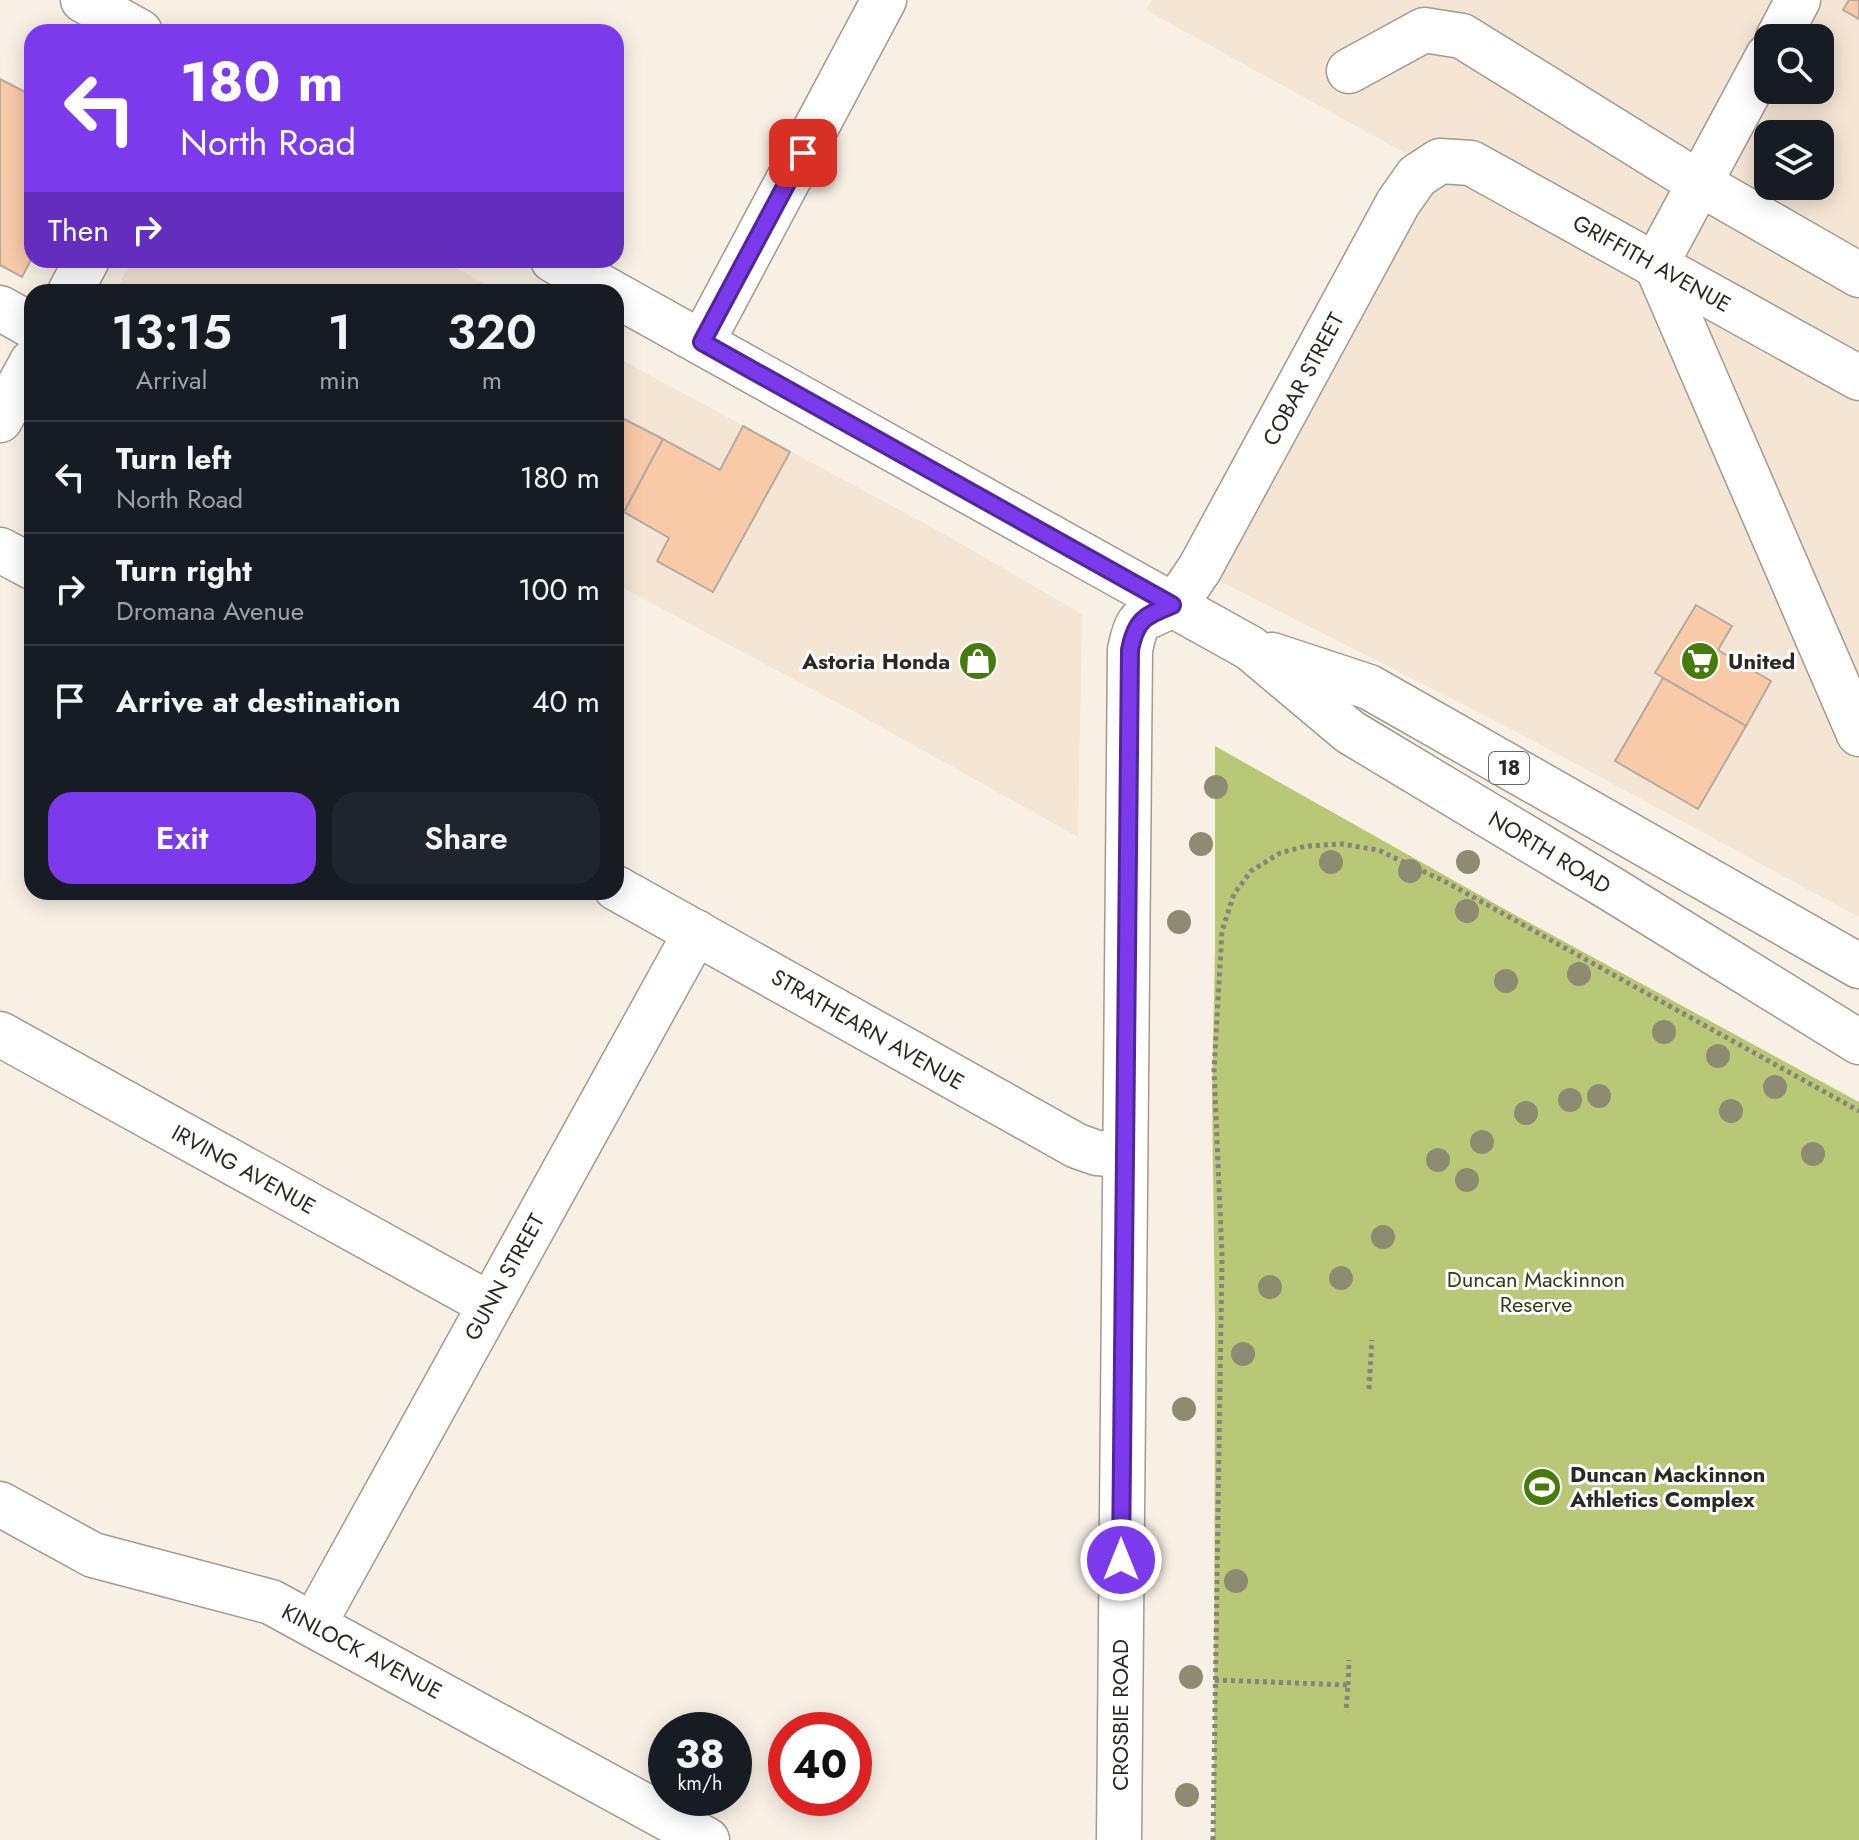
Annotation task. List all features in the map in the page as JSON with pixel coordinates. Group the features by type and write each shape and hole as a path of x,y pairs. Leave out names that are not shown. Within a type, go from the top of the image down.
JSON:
{"main road":[{"path":"83,0 126,24"},
{"path":"702,342 884,0"},
{"path":"1349,71 1424,30 1462,36 1699,183 1859,275"},
{"path":"1754,82 1656,264 1859,734"},
{"name":"GRIFFITH AVENUE","path":"1440,161 1471,163 1859,378"},
{"name":"COBAR STREET","path":"1172,605 1199,570 1398,203 1417,176 1440,161"},
{"name":"NORTH ROAD","path":"568,268 597,284"},
{"name":"NORTH ROAD","path":"624,299 1250,648 1369,687 1859,966"},
{"path":"0,308 24,322"},
{"path":"0,420 24,376"},
{"path":"0,550 24,563"},
{"name":"CROSBIE ROAD","path":"1119,1840 1130,650 1133,632 1143,617 1172,605"},
{"name":"NORTH ROAD","path":"1250,648 1350,732 1859,1042"},
{"name":"STRATHEARN AVENUE","path":"624,892 1077,1146 1097,1153 1125,1155"},
{"name":"GUNN STREET","path":"314,1624 696,932"},
{"name":"IRVING AVENUE","path":"0,1034 489,1304"},
{"name":"KINLOCK AVENUE","path":"0,1504 93,1555 271,1602 707,1840"}],"path":[{"path":"1213,1840 1222,1256 1214,1070 1222,931 1234,894 1251,871 1280,853 1306,846 1342,844 1378,850 1446,882 1859,1111"},
{"path":"1369,1389 1372,1340"},
{"path":"1346,1712 1349,1660"},
{"path":"1215,1680 1348,1685"}],"shaded area":[{"path":"1152,0 1859,0 1859,917 1519,733 1200,571 1430,167 1146,10"},
{"path":"128,268 456,268 485,284 119,284"},
{"path":"624,361 944,534 1082,614 1078,837 624,588"}],"green space":[{"name":"Duncan Mackinnon Reserve","path":"1215,746 1508,911 1859,1102 1859,1840 1214,1840 1212,1096"}],"building":[{"path":"1849,0 1859,0 1859,19 1843,10"},
{"path":"0,79 24,91 24,268 27,268 22,277 0,265"},
{"path":"624,419 663,439 624,512"},
{"path":"743,426 790,452 713,592 657,561 669,538 624,512 663,439 720,470"},
{"name":"United","path":"1696,605 1732,626 1718,650 1771,681 1746,726 1655,673"},
{"path":"1663,678 1746,726 1698,809 1615,761"}],"place":[{"name":"Astoria Honda","path":"978,661"},
{"name":"United","path":"1700,661"},
{"name":"Duncan Mackinnon Athletics Complex","path":"1542,1487"}],"route":[{"path":"803,153 702,342 1172,605 1143,617 1133,632 1130,650 1121,1560"}]}
